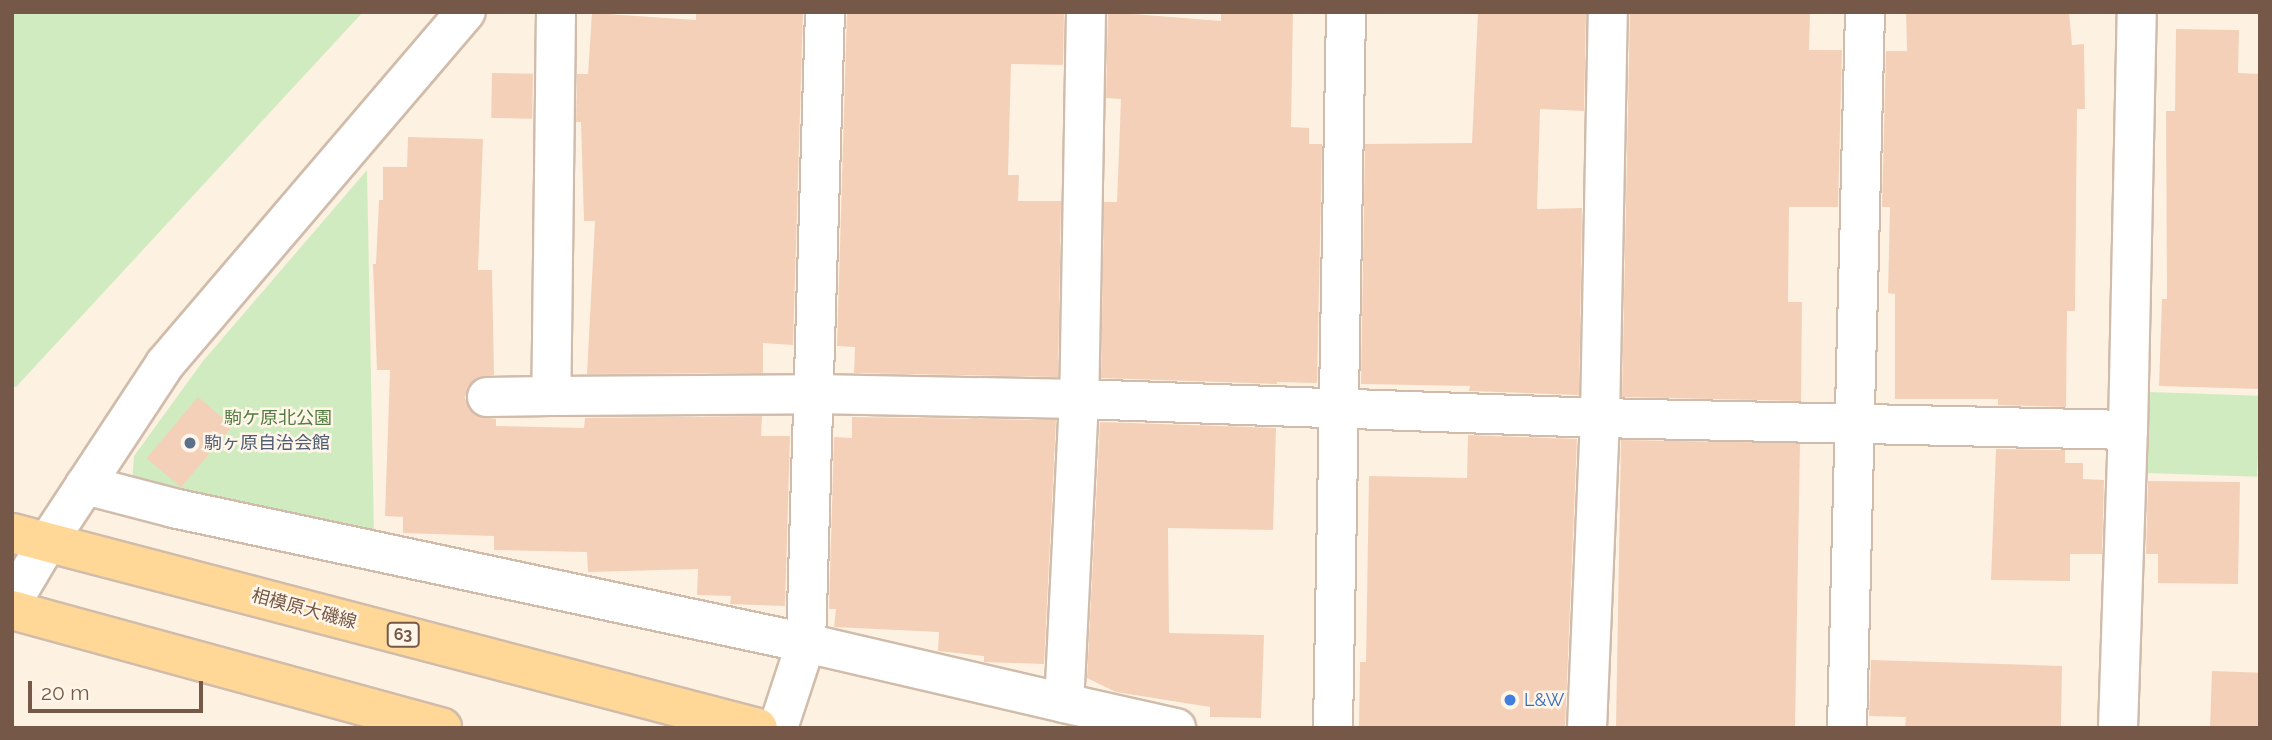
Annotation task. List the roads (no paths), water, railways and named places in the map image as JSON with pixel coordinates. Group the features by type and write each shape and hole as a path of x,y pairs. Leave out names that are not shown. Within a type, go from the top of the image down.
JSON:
{"main road":[{"name":"相模原大磯線","path":"30,538 758,728"},
{"path":"12,610 442,728"}],"street":[{"path":"12,602 30,538 85,485 165,364 466,12"},
{"path":"551,396 556,12"},
{"path":"778,728 806,643 825,12"},
{"path":"1064,703 1079,398 1086,12"},
{"path":"1333,728 1346,12"},
{"path":"1587,728 1600,418 1608,12"},
{"path":"1847,728 1865,12"},
{"path":"2118,728 2137,12"},
{"path":"487,397 815,394 1079,398 1600,418 2128,430"},
{"path":"85,485 173,508 806,643 1176,728"}],"place":[{"name":"駒ヶ原自治会館","path":"190,443"},
{"name":"L&W","path":"1510,700"}],"park label":[{"name":"駒ケ原北公園","path":"278,418"}]}
